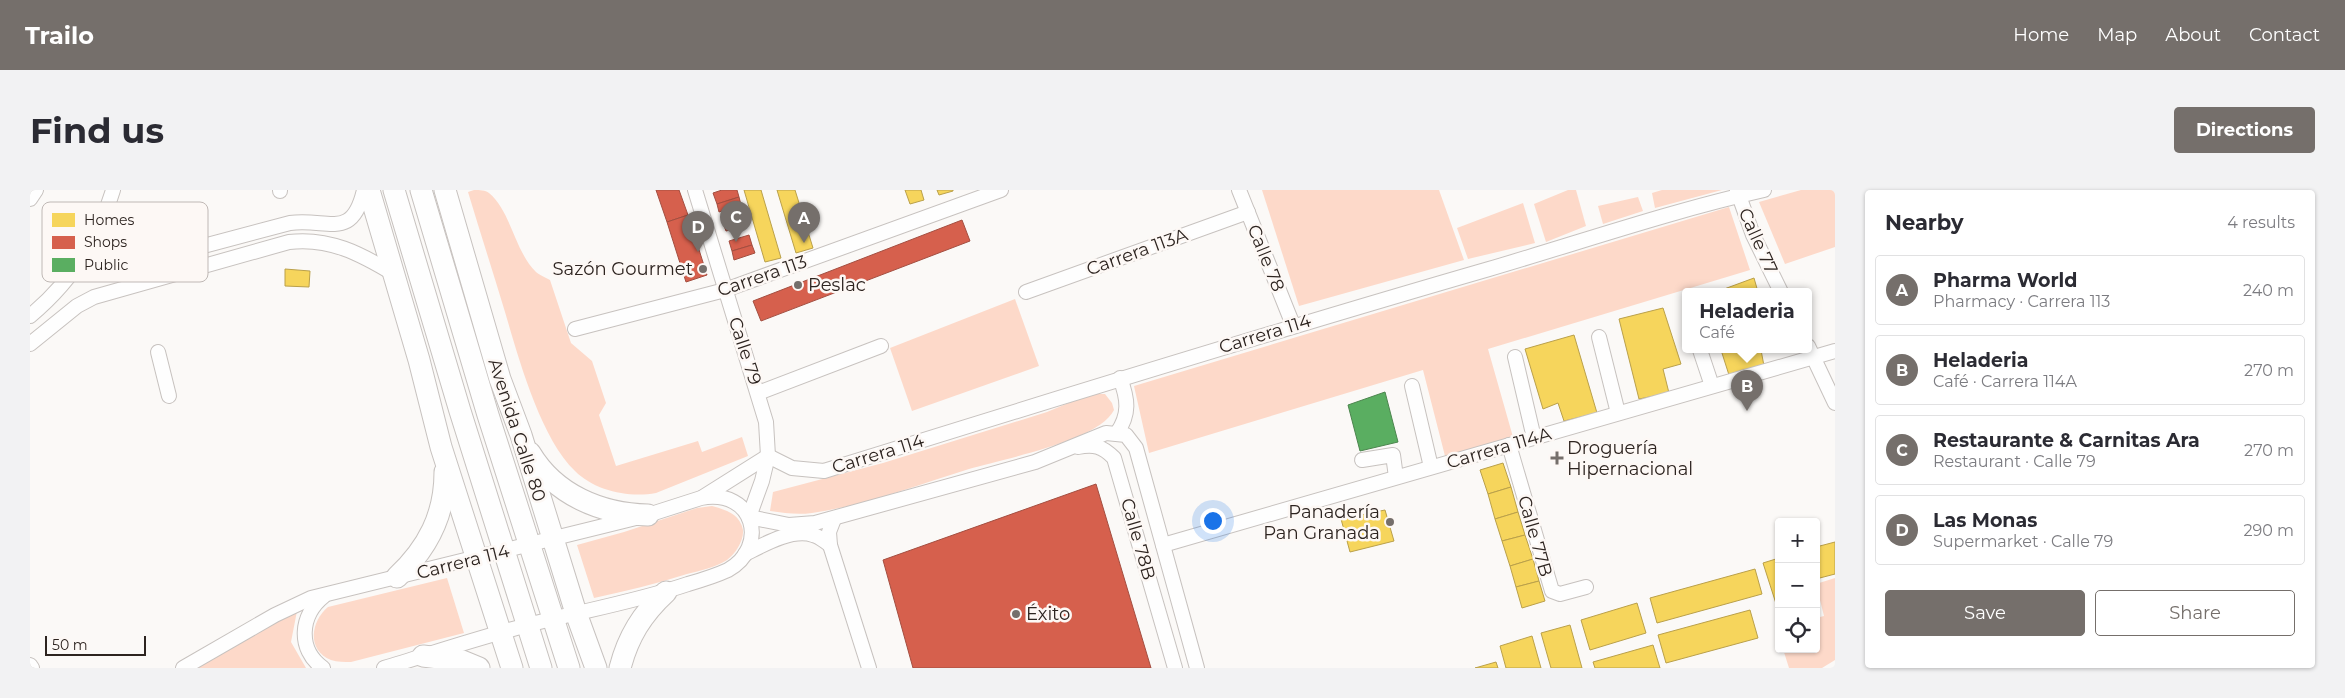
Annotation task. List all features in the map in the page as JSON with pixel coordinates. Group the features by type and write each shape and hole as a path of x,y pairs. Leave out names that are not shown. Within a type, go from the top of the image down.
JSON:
{"highway":[{"path":"369,190 441,447 512,668"},
{"path":"394,190 541,668"},
{"name":"Avenida Calle 80","path":"421,190 529,545 569,668"},
{"name":"Avenida Calle 80","path":"449,191 500,379 521,435 552,540 596,668"},
{"path":"521,435 532,455 546,474 578,499 612,512 648,516"},
{"path":"398,578 420,554 436,525 445,486 441,447"},
{"path":"620,668 629,640 636,626 666,592"},
{"path":"423,656 462,661 479,668"}],"street":[{"path":"30,199 36,190"},
{"path":"109,202 113,190"},
{"path":"208,244 276,226 303,221 342,224 355,215 364,190"},
{"name":"Calle 79","path":"695,190 766,422 768,456 762,481 749,517"},
{"name":"Carrera 113","path":"575,329 725,290 1001,190"},
{"name":"Calle 78","path":"1239,190 1293,325"},
{"name":"Carrera 114","path":"768,456 792,468 824,471 1293,325 1492,268 1738,193 1764,190"},
{"name":"Calle 77","path":"1738,193 1753,235 1779,288"},
{"name":"Carrera 113A","path":"1026,292 1248,212"},
{"path":"208,265 289,242 309,241 342,247 358,253 394,274"},
{"path":"30,316 65,282"},
{"path":"30,344 78,306 94,297 147,282"},
{"path":"1598,337 1618,413"},
{"path":"758,392 882,346"},
{"name":"Carrera 114A","path":"1812,352 1835,351"},
{"path":"158,352 170,396"},
{"path":"1701,353 1712,386"},
{"name":"Carrera 114A","path":"1163,545 1712,386 1808,353"},
{"path":"1811,353 1835,403"},
{"path":"1515,357 1534,438"},
{"path":"745,554 750,538 749,517 788,525 808,524 834,519 1035,462 1070,449 1092,437 1106,433 1117,433 1125,422 1127,409 1127,396 1120,378"},
{"path":"1412,386 1431,467"},
{"name":"Calle 78B","path":"1117,433 1126,435 1136,448 1196,668"},
{"name":"Calle 78B","path":"1070,449 1090,445 1100,446 1114,458 1175,668"},
{"name":"Calle 77B","path":"1509,445 1552,591 1560,594 1586,587"},
{"path":"1362,460 1393,455 1396,478"},
{"path":"701,498 768,456"},
{"name":"Carrera 114","path":"183,668 288,607 325,595 648,516 709,496 731,500 742,508 749,517"},
{"path":"834,519 829,532 830,545 869,668"},
{"path":"384,668 500,632 666,592 729,569 745,554 764,544 803,533 812,534 830,545"},
{"path":"323,668 310,655 304,633 309,612 316,602 325,595"}],"shaded area":[{"path":"474,190 487,192 503,210 529,264 537,273 550,280 571,343 592,361 606,403 599,415 616,466 698,441 702,452 742,437 748,456 656,493 646,494 624,494 602,488 592,484 575,471 551,438 524,374 468,192"},
{"path":"1262,190 1439,190 1464,260 1299,306"},
{"path":"1568,190 1576,190 1586,226 1546,242 1534,204"},
{"path":"1662,190 1722,190 1655,208 1652,193"},
{"path":"1801,190 1835,190 1835,247 1785,264 1759,202"},
{"path":"1638,197 1643,211 1603,224 1598,206"},
{"path":"1523,203 1535,243 1468,259 1457,228"},
{"path":"1729,207 1750,270 1690,288 1682,288 1682,291 1488,349 1513,437 1445,456 1423,370 1149,453 1134,386"},
{"path":"1015,299 1039,366 912,411 890,348"},
{"path":"1090,394 1105,394 1112,403 1114,410 1105,421 1090,431 1070,440 852,505 807,514 770,511 773,492 883,463 1047,412"},
{"path":"712,506 736,516 743,530 738,547 727,560 702,570 594,598 577,545 697,508"},
{"path":"447,578 464,633 351,662 331,660 318,649 315,643 315,627 322,613 328,607"},
{"path":"1835,578 1835,660 1822,668 1789,668 1784,653 1820,653 1820,617 1824,616 1820,600 1820,583"},
{"path":"297,611 291,642 306,668 196,668 268,625"}],"building: Homes":[{"path":"744,190 761,190 781,258 765,262"},
{"path":"777,190 795,190 813,248 796,253"},
{"path":"905,190 921,190 924,200 910,204"},
{"path":"937,190 953,190 953,191 939,195"},
{"path":"285,269 310,271 309,287 285,286"},
{"path":"1754,278 1757,288 1727,288"},
{"path":"1663,308 1681,364 1663,369 1669,393 1639,399 1619,319"},
{"path":"1574,335 1597,413 1564,421 1558,403 1543,409 1525,349"},
{"path":"1722,353 1762,353 1764,366 1729,375"},
{"path":"1503,463 1511,487 1488,494 1480,470"},
{"path":"1511,487 1518,512 1495,519 1488,494"},
{"path":"1385,510 1394,541 1350,552 1341,519"},
{"path":"1518,512 1525,535 1502,541 1495,519"},
{"path":"1525,535 1533,559 1510,566 1502,541"},
{"path":"1835,542 1835,574 1820,578 1820,563 1820,546"},
{"path":"1533,559 1539,581 1516,587 1510,566"},
{"path":"1775,559 1775,600 1763,563"},
{"path":"1755,569 1762,594 1657,623 1650,598"},
{"path":"1539,581 1545,601 1522,608 1516,587"},
{"path":"1637,603 1646,633 1590,650 1581,620"},
{"path":"1750,610 1758,638 1666,663 1658,635"},
{"path":"1570,625 1582,668 1551,668 1541,633"},
{"path":"1532,636 1541,668 1506,668 1500,646"},
{"path":"1653,645 1660,668 1595,668 1593,662"},
{"path":"1496,662 1498,668 1475,668"}],"building: Shops":[{"path":"656,190 679,190 688,215 667,222"},
{"path":"722,190 737,190 739,197 717,204 713,193"},
{"path":"739,197 741,205 719,212 717,204"},
{"path":"688,215 707,275 686,282 667,222"},
{"path":"742,217 745,226 726,231 723,223"},
{"path":"962,220 970,241 761,321 753,301"},
{"path":"749,235 752,245 732,251 729,241"},
{"path":"752,245 755,253 734,260 732,251"},
{"name":"Éxito","path":"1096,484 1151,668 913,668 883,560"}],"building: Public":[{"path":"1385,392 1398,442 1360,451 1348,405"}],"place":[{"name":"Restaurante & Carnitas Ara","path":"736,242"},
{"name":"Pharma World","path":"804,243"},
{"name":"Las Monas","path":"698,252"},
{"name":"Sazón Gourmet","path":"703,269"},
{"name":"Peslac","path":"798,285"},
{"name":"Heladeria","path":"1747,411"},
{"name":"Droguería Hipernacional","path":"1557,458"},
{"name":"Panadería Pan Granada","path":"1390,522"},
{"name":"Éxito","path":"1016,614"}]}
